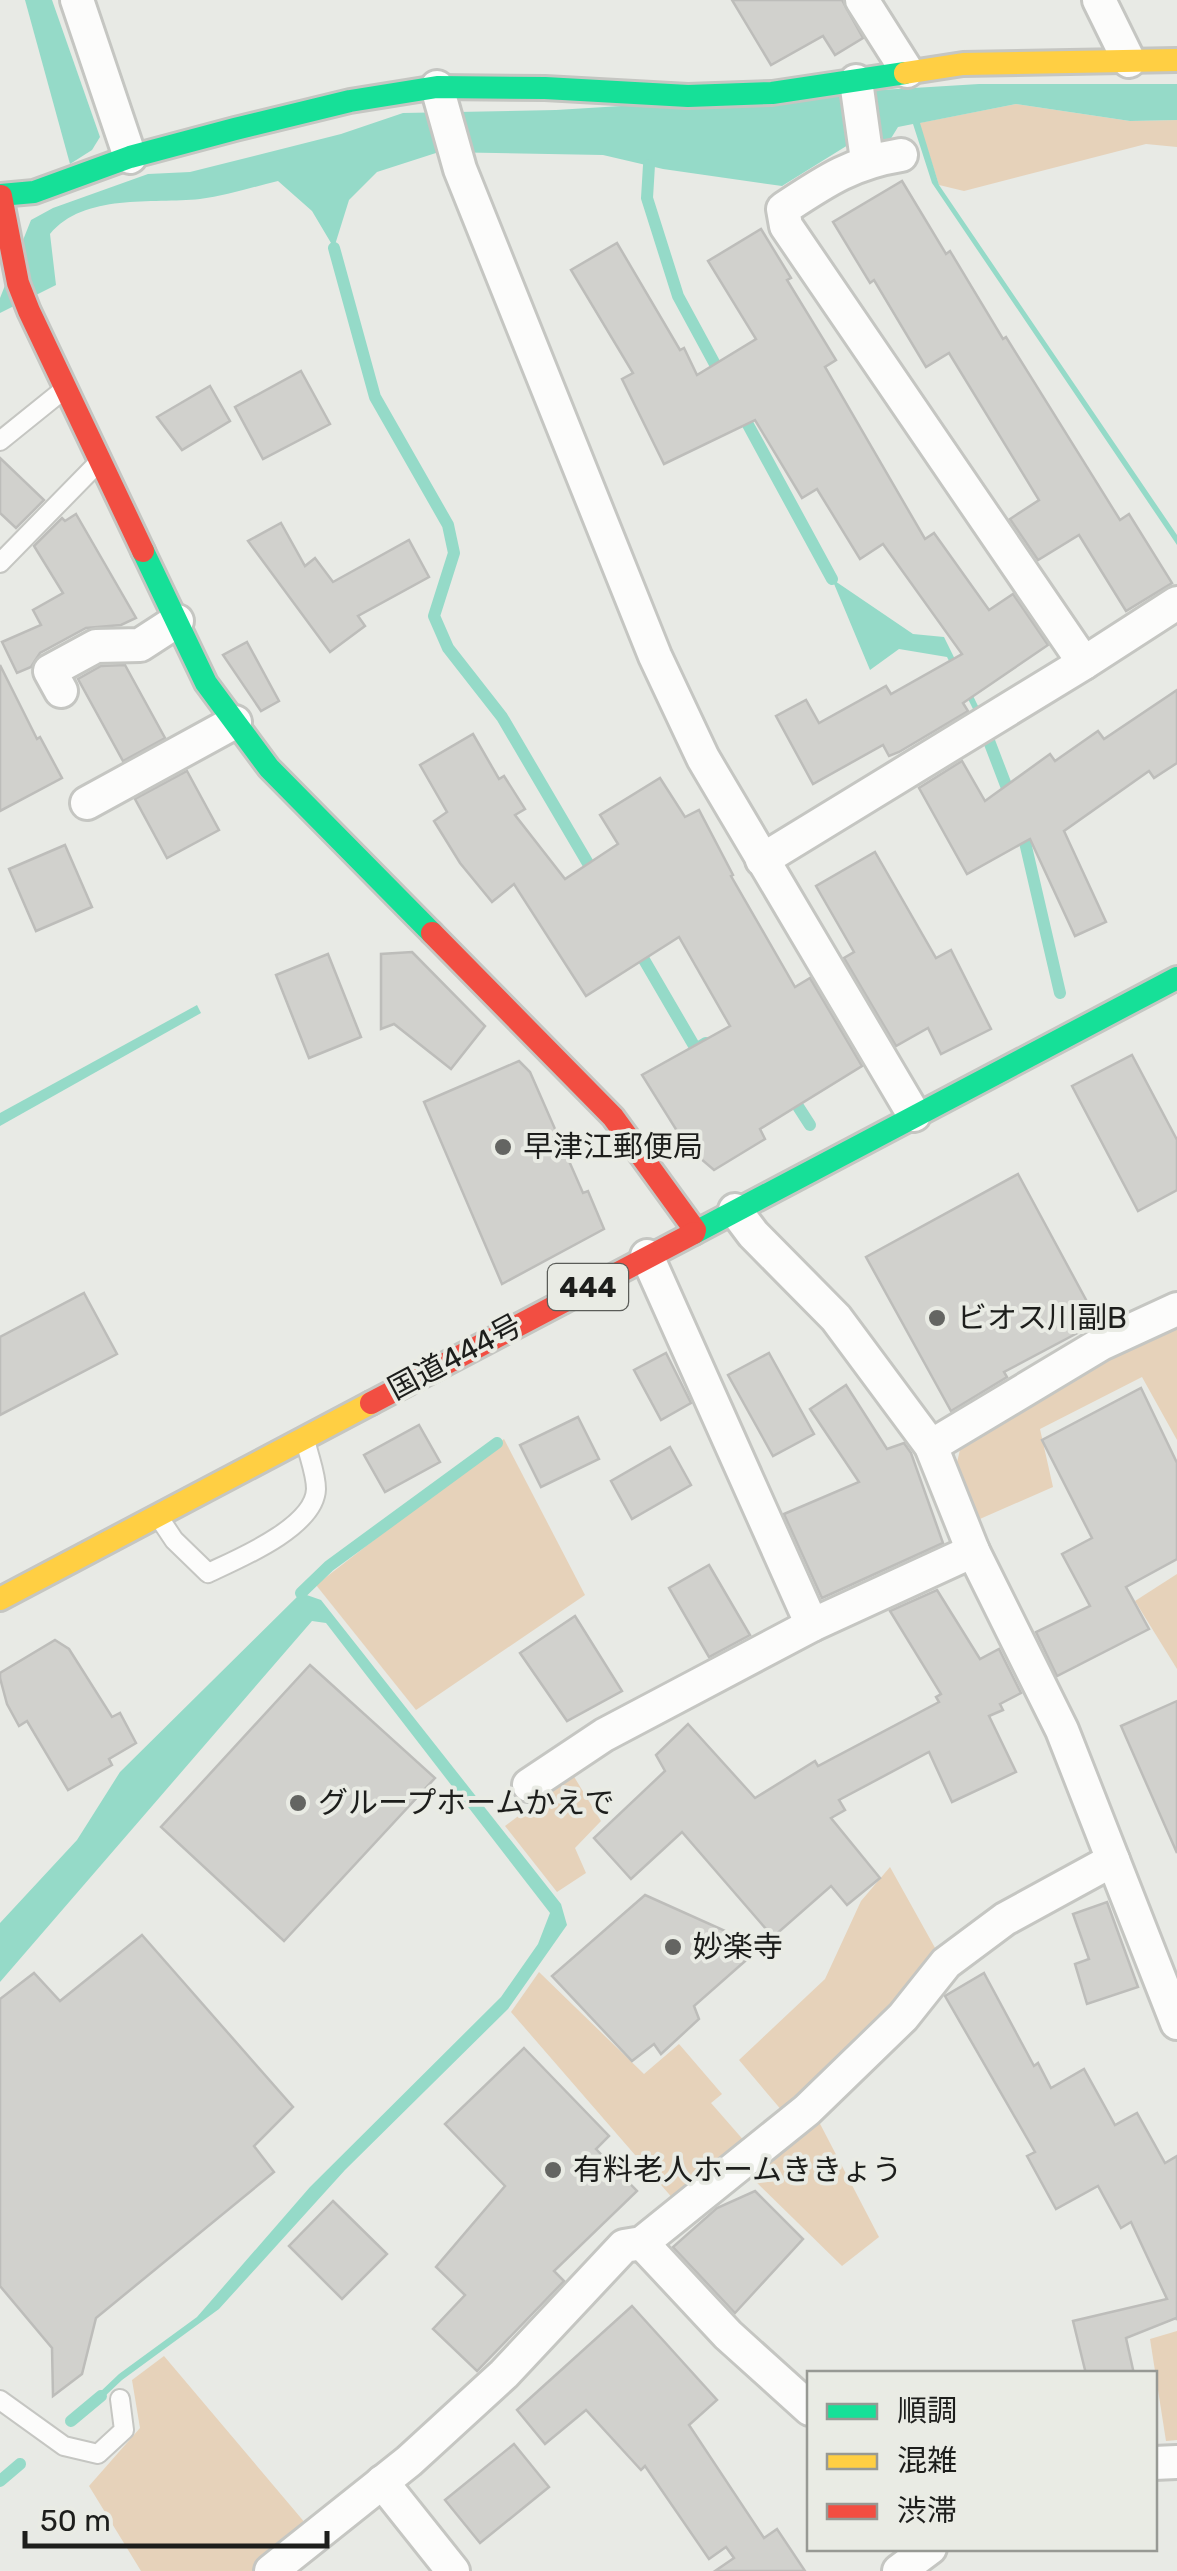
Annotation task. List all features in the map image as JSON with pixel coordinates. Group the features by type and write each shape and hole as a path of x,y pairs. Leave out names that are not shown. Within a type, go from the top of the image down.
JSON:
{"main road":[{"path":"696,1230 612,1117 269,768 206,683 29,311 18,283 1,195 34,192 130,157 350,101 437,87 688,96 772,93 963,64 1177,60"},
{"name":"国道444号","path":"0,1599 1177,978"}],"street":[{"path":"77,0 130,157"},
{"path":"862,0 907,71"},
{"path":"1098,0 1129,61"},
{"path":"856,81 867,160"},
{"path":"437,87 460,168 656,656 703,758 914,1115"},
{"path":"901,154 867,160 840,171 783,209 786,226 1084,663"},
{"path":"762,860 1177,603"},
{"path":"61,691 50,671 96,646 140,644 177,622"},
{"path":"87,803 236,722"},
{"path":"735,1210 752,1234 836,1318 931,1446 973,1551 1062,1730 1177,2024"},
{"path":"647,1256 812,1625"},
{"path":"931,1446 1101,1344 1177,1309"},
{"path":"528,1785 604,1734 812,1625 973,1551"},
{"path":"271,2571 382,2482 504,2374 624,2246 642,2243 806,2110 903,2017 946,1963 1005,1919 1113,1860"},
{"path":"642,2243 728,2335 807,2406"},
{"path":"382,2482 453,2571"},
{"path":"899,2571 929,2551"}],"lane":[{"path":"0,441 66,388"},
{"path":"0,563 101,460"},
{"path":"158,1516 174,1540 208,1573 254,1552 306,1515 316,1491 305,1437"},
{"path":"0,2400 64,2446 98,2454 124,2430 120,2399"}],"shaded area":[{"path":"25,0 52,0 100,137 92,150 70,164"},
{"path":"979,84 1177,84 1177,120 1130,121 1016,104 920,123 939,185 1177,535 1177,545 932,183 913,124 898,127 890,140 848,145 782,186 663,169 603,155 439,152 377,172 349,200 334,248 312,211 278,181 200,199 100,206 64,221 50,234 56,285 0,313 0,298 31,220 53,208 148,174 190,172 341,134 403,113 556,110"},
{"path":"1016,104 1130,121 1177,120 1177,147 1146,144 964,191 939,185 919,123"},
{"path":"832,579 913,634 944,637 980,710 975,713 947,657 899,649 870,670"},
{"path":"197,1005 201,1013 0,1126 0,1113"},
{"path":"1177,1322 1177,1440 1142,1377 1040,1429 1053,1487 973,1522 954,1475 963,1437 1114,1350"},
{"path":"504,1439 585,1595 416,1710 316,1585"},
{"path":"1177,1574 1177,1669 1135,1601"},
{"path":"301,1593 321,1600 561,1904 567,1925 508,2009 345,2170 219,2309 103,2398 99,2393 119,2374 197,2317 310,2187 501,1997 538,1944 550,1913 326,1623 312,1621 0,1982 0,1923 77,1840 120,1772"},
{"path":"573,1775 601,1821 575,1848 586,1873 557,1892 505,1826"},
{"path":"890,1867 939,1955 892,2014 783,2112 739,2060 825,1979 861,1901"},
{"path":"539,1972 644,2074 679,2044 722,2094 711,2103 746,2143 675,2201 511,2012"},
{"path":"817,2118 879,2237 842,2266 747,2173"},
{"path":"1177,2331 1177,2440 1166,2441 1150,2339"},
{"path":"164,2356 306,2524 255,2571 141,2571 89,2486 140,2428 132,2380"}],"building":[{"path":"732,0 842,0 863,38 835,55 823,36 771,65"},
{"path":"902,181 946,254 950,251 1003,339 1006,337 1120,520 1129,514 1172,583 1126,611 1079,535 1038,560 1010,519 1039,500 949,353 926,367 874,280 870,283 833,222"},
{"path":"761,229 836,360 825,367 925,539 934,533 989,610 1013,594 1048,645 963,703 968,711 899,752 889,756 883,745 813,784 776,716 806,700 819,723 886,686 891,694 962,654 883,544 860,559 817,489 802,498 755,420 664,464 622,379 633,373 571,270 617,243 697,375 756,339 708,261"},
{"path":"301,371 330,424 263,459 235,407"},
{"path":"210,386 230,421 182,450 157,417"},
{"path":"0,458 44,500 16,528 0,513"},
{"path":"76,514 136,618 121,625 86,628 40,653 31,667 17,673 2,642 41,625 33,610 63,593 34,546 62,518 65,521"},
{"path":"281,523 305,566 315,558 333,582 409,540 429,577 358,616 365,626 330,652 248,541"},
{"path":"247,642 279,701 261,711 223,655"},
{"path":"0,665 37,739 40,737 62,778 0,811"},
{"path":"125,665 165,738 123,761 78,679 101,666"},
{"path":"1177,690 1177,763 1154,778 1149,771 1064,831 1106,922 1075,936 1030,839 967,874 919,788 962,761 985,801 1050,754 1055,761 1098,731 1104,739"},
{"path":"473,734 499,779 504,776 525,809 515,815 565,879 618,844 600,815 660,778 685,817 699,810 731,876 795,987 810,978 862,1066 760,1129 765,1139 714,1170 687,1147 642,1075 730,1026 679,937 586,996 514,884 492,902 460,863 434,821 447,812 420,765"},
{"path":"187,771 219,830 167,858 135,799"},
{"path":"65,845 92,907 36,931 9,869"},
{"path":"875,852 936,958 951,950 991,1029 941,1054 928,1028 896,1046 844,958 854,952 816,886"},
{"path":"412,952 485,1026 451,1069 394,1024 381,1029 381,954"},
{"path":"328,954 361,1037 309,1058 276,975"},
{"path":"1132,1055 1177,1140 1177,1190 1138,1211 1072,1086"},
{"name":"早津江郵便局","path":"519,1061 530,1072 583,1193 588,1191 604,1229 502,1284 424,1102"},
{"path":"1018,1174 1098,1322 1004,1372 1007,1377 951,1411 866,1257"},
{"path":"84,1293 117,1354 0,1415 0,1337"},
{"path":"666,1353 691,1403 661,1420 634,1370"},
{"path":"769,1353 814,1434 773,1456 728,1375"},
{"path":"846,1385 887,1449 904,1443 911,1453 943,1543 822,1598 784,1514 859,1482 810,1409"},
{"path":"1141,1388 1177,1463 1177,1559 1126,1587 1149,1629 1057,1676 1036,1632 1090,1606 1062,1554 1092,1538 1042,1440"},
{"path":"578,1417 599,1459 541,1487 520,1445"},
{"path":"419,1425 440,1462 385,1492 364,1455"},
{"path":"670,1447 691,1485 632,1519 611,1481"},
{"path":"709,1565 750,1635 709,1657 669,1588"},
{"path":"937,1590 980,1659 999,1649 1021,1693 1000,1704 1003,1710 989,1716 1016,1772 952,1802 929,1752 839,1800 845,1810 831,1818 880,1878 847,1905 831,1886 773,1937 682,1832 631,1879 594,1838 665,1771 656,1755 688,1724 755,1798 815,1761 818,1766 939,1702 936,1697 941,1694 890,1611"},
{"path":"575,1616 622,1691 567,1721 520,1653"},
{"path":"55,1640 69,1649 112,1717 120,1713 136,1743 109,1759 112,1765 68,1790 27,1721 19,1726 7,1704 0,1678 0,1673"},
{"name":"グループホームかえで","path":"310,1665 435,1778 284,1941 161,1827"},
{"path":"1177,1701 1177,1853 1121,1726"},
{"name":"妙楽寺","path":"645,1895 761,1947 694,2006 699,2019 661,2054 654,2044 632,2061 552,1976"},
{"path":"1107,1902 1138,1987 1087,2004 1075,1964 1089,1959 1073,1914"},
{"path":"142,1935 293,2107 254,2146 274,2172 96,2318 82,2374 53,2396 52,2348 0,2286 0,1999 34,1973 60,2001"},
{"path":"984,1973 1034,2066 1038,2063 1051,2088 1084,2069 1115,2125 1137,2113 1165,2163 1177,2156 1177,2320 1126,2338 1133,2371 1085,2371 1073,2321 1167,2299 1131,2222 1121,2228 1098,2186 1056,2209 1027,2156 1035,2152 945,1996"},
{"path":"524,2048 609,2136 596,2149 637,2191 554,2271 564,2281 477,2371 433,2329 465,2295 436,2267 505,2186 445,2124"},
{"path":"755,2191 803,2239 735,2313 673,2247 717,2208"},
{"path":"333,2201 387,2254 342,2299 289,2246"},
{"path":"632,2306 717,2400 689,2425 764,2538 777,2529 805,2571 715,2571 734,2558 726,2547 709,2559 645,2466 641,2470 586,2410 545,2444 517,2410"},
{"path":"514,2444 549,2487 480,2543 445,2500"}],"waterway":[{"path":"649,165 647,198 678,296 723,379"},
{"path":"334,248 375,397 448,525 454,553 434,616 448,648 502,717 596,877"},
{"path":"740,410 832,579"},
{"path":"989,741 1012,801"},
{"path":"1021,825 1060,993"},
{"path":"636,946 696,1049 706,1043"},
{"path":"790,1094 810,1125"},
{"path":"301,1593 329,1566 497,1443"},
{"path":"71,2421 101,2396"},
{"path":"0,2481 20,2464"}],"traffic: fast":[{"path":"0,195 34,192 130,157 235,129 350,101 437,87 688,96 772,93 905,73"},
{"path":"143,551 206,683 269,768 432,933"},
{"path":"694,1233 1177,978"}],"traffic: slow":[{"path":"905,73 963,64 1177,60"},
{"path":"0,1599 371,1403"}],"traffic: jam":[{"path":"1,196 18,283 29,311 143,551"},
{"path":"432,933 613,1117 695,1230"},
{"path":"371,1403 694,1233"}],"place":[{"name":"早津江郵便局","path":"503,1147"},
{"name":"ビオス川副B","path":"937,1318"},
{"name":"グループホームかえで","path":"298,1803"},
{"name":"妙楽寺","path":"673,1947"},
{"name":"有料老人ホームききょう","path":"553,2170"}]}
